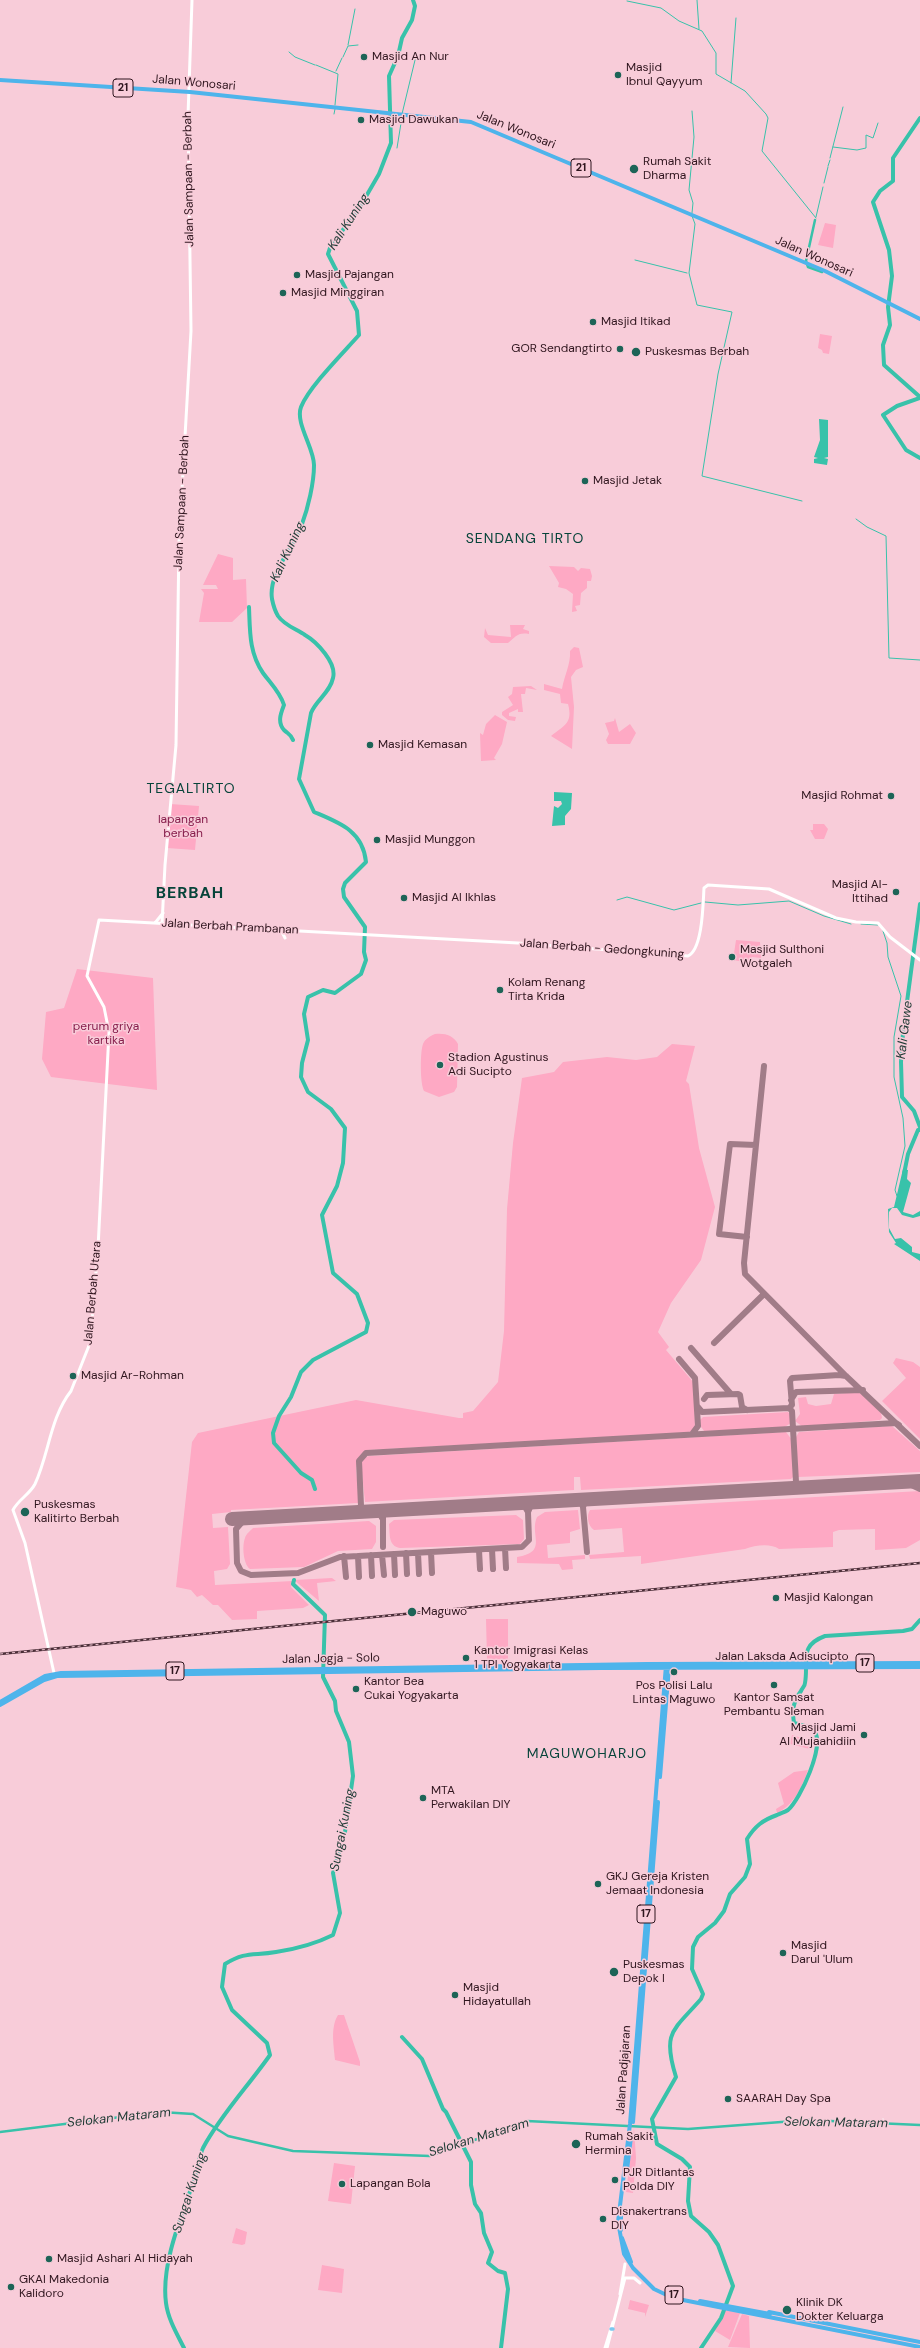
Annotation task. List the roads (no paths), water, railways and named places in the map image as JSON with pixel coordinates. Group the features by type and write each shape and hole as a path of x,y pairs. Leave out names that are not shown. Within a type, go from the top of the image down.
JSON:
{"highway":[{"name":"Jalan Wonosari","path":"0,80 188,92 471,122 807,263 920,319"},
{"name":"Jalan Laksda Adisucipto","path":"810,1666 920,1663"},
{"name":"Jalan Jogja - Solo","path":"331,1670 667,1666"},
{"name":"Jalan Jogja - Solo","path":"0,1705 48,1678 57,1676 331,1670 667,1666"},
{"name":"Jalan Laksda Adisucipto","path":"667,1666 678,1668 799,1666"},
{"name":"Jalan Laksda Adisucipto","path":"667,1666 920,1667"},
{"name":"Jalan Padjajaran","path":"667,1666 662,1765 636,2092 632,2112 621,2231 630,2261 644,2279 655,2287 673,2295 721,2306"},
{"path":"655,1667 662,1671 666,1677 671,1671 678,1668"},
{"name":"Jalan Jogja - Solo","path":"0,1702 54,1673 320,1671"},
{"name":"Jalan Padjajaran","path":"633,2107 641,1969 656,1784 665,1700"},
{"name":"Jalan Padjajaran","path":"631,2125 624,2160 618,2222 624,2254 632,2268 654,2289 673,2298 697,2304 729,2306 810,2321 860,2333 904,2340"},
{"name":"Jalan Padjajaran","path":"729,2306 920,2344"},
{"path":"760,2317 914,2348"},
{"path":"810,2321 920,2344"}],"main road":[{"name":"Jalan Sampaan - Berbah","path":"162,924 165,865 176,745 179,542 191,331 188,92 192,0"},
{"name":"Jalan Berbah - Gedongkuning","path":"361,935 688,956 693,952 699,936 704,888 707,885 769,889 836,918 880,923 890,937 920,960"},
{"path":"155,923 163,913"},
{"name":"Jalan Berbah Prambanan","path":"99,920 361,935"},
{"name":"Jalan Berbah Utara","path":"54,1673 26,1543 13,1512 35,1484 55,1423 66,1398 71,1392 90,1343 99,1239 109,1032 104,1007 89,983 86,975 99,920"},
{"path":"281,930 285,938"},
{"path":"612,2329 625,2264"},
{"path":"606,2348 625,2278 631,2277 640,2283"}],"waterway":[{"name":"Kali Kuning","path":"315,1489 312,1480 301,1473 274,1443 273,1433 279,1416 291,1397 301,1372 313,1360 366,1332 368,1323 357,1294 333,1273 322,1215 337,1186 343,1163 345,1128 331,1109 308,1092 301,1077 302,1063 308,1040 304,1014 308,997 323,990 335,993 361,974 366,960 364,952 365,927 344,897 343,889 345,883 366,862 364,851 355,835 341,824 314,812 299,779 311,713 313,708 329,688 333,678 333,672 329,660 320,648 310,638 290,627 278,616 272,601 272,589 282,561 302,524 312,487 314,465 311,451 300,420 301,407 319,380 359,335 357,311 328,254 331,245 357,212 379,174 391,143 389,76 398,56 402,38 412,20 415,6 413,0"},
{"path":"697,0 699,29"},
{"path":"627,1 661,8 679,21 702,31 716,53 716,74 745,91 766,114 768,118 762,151 816,218"},
{"path":"348,45 355,9"},
{"path":"731,83 736,18"},
{"path":"343,57 348,46 358,45"},
{"path":"289,52 295,57 315,65"},
{"path":"402,114 416,56"},
{"path":"336,71 342,58"},
{"path":"316,65 338,74 335,105"},
{"path":"830,158 843,107"},
{"path":"334,114 335,109"},
{"path":"692,111 694,137 689,190 693,203 692,213"},
{"path":"397,148 402,117"},
{"name":"Kali Kuning","path":"920,118 893,158 893,181 880,191 873,202 889,250 892,276 888,307 890,325 883,345 884,365 920,397"},
{"path":"833,147 857,150 866,148 866,135 873,138 878,123"},
{"path":"828,166 830,160"},
{"path":"824,183 828,167"},
{"path":"816,217 823,187"},
{"path":"692,216 695,224 689,273 697,305 732,312 718,374 702,476 802,501"},
{"path":"815,220 806,261 808,267 822,272"},
{"path":"635,260 687,273"},
{"name":"Kali Gawe","path":"920,398 897,406 883,415 906,450 920,458"},
{"path":"856,519 867,527 886,536 889,658 920,660"},
{"path":"249,607 251,642 255,658 263,673 278,692 282,700 284,705 280,721 284,730 293,740"},
{"path":"617,900 627,897 674,910 701,903"},
{"path":"705,902 738,905 789,901 824,916 851,924"},
{"name":"Kali Gawe","path":"920,904 903,1032 901,1062 902,1097 914,1111 920,1127"},
{"path":"861,924 878,925"},
{"path":"883,931 887,943 888,957 901,996 894,1037 894,1077 903,1118 905,1146 895,1190 897,1196"},
{"name":"Kali Gawe","path":"904,1174 908,1154 918,1130 920,1130"},
{"name":"Sungai Kuning","path":"184,2348 171,2321 166,2303 166,2274 173,2243 194,2181 203,2148 226,2112 270,2055 267,2043 232,2010 222,1987 225,1964 239,1957 291,1949 312,1944 333,1935 340,1913 333,1873 345,1832 353,1776 349,1742 336,1711 335,1701 323,1677 325,1615 293,1584 294,1580"},
{"path":"701,2348 721,2318 733,2286 718,2245 709,2232 691,2216 688,2201 690,2167 682,2159 657,2144 652,2119 676,2077 670,2050 670,2041 673,2033 683,2018 701,1999 703,1994 692,1969 693,1947 698,1937 715,1923 724,1911 730,1894 745,1877 750,1864 747,1839 750,1834 763,1821 788,1810 799,1795 810,1772 817,1747 817,1738 812,1729 794,1723 793,1714 798,1695 805,1684 806,1655 811,1644 825,1636 903,1631 912,1629 920,1620"},
{"path":"402,2037 422,2059 443,2109 446,2112 471,2162 471,2185 475,2204 481,2213 484,2233 492,2252 488,2263 498,2271 505,2273 508,2289 501,2348"},
{"name":"Selokan Mataram","path":"0,2132 161,2112 193,2114 228,2136 293,2151 430,2156 527,2121 688,2129 808,2120 920,2125"}],"railway":[{"path":"0,1654 920,1563"}],"place":[{"name":"Masjid An Nur","path":"364,57"},
{"name":"Masjid Ibnul Qayyum","path":"618,75"},
{"name":"Masjid Dawukan","path":"361,120"},
{"name":"Rumah Sakit Dharma","path":"634,169"},
{"name":"Masjid Pajangan","path":"297,275"},
{"name":"Masjid Minggiran","path":"283,293"},
{"name":"Masjid Itikad","path":"593,322"},
{"name":"GOR Sendangtirto","path":"620,349"},
{"name":"Puskesmas Berbah","path":"636,352"},
{"name":"Masjid Jetak","path":"585,481"},
{"name":"Masjid Kemasan","path":"370,745"},
{"name":"Masjid Rohmat","path":"891,796"},
{"name":"Masjid Munggon","path":"377,840"},
{"name":"Masjid Al- Ittihad","path":"896,892"},
{"name":"Masjid Al Ikhlas","path":"404,898"},
{"name":"Masjid Sulthoni Wotgaleh","path":"732,957"},
{"name":"Kolam Renang Tirta Krida","path":"500,990"},
{"name":"Stadion Agustinus Adi Sucipto","path":"440,1065"},
{"name":"Masjid Ar-Rohman","path":"73,1376"},
{"name":"Puskesmas Kalitirto Berbah","path":"25,1512"},
{"name":"Masjid Kalongan","path":"776,1598"},
{"name":"Maguwo","path":"412,1612"},
{"name":"Kantor Imigrasi Kelas 1 TPI Yogyakarta","path":"466,1658"},
{"name":"Pos Polisi Lalu Lintas Maguwo","path":"674,1672"},
{"name":"Kantor Samsat Pembantu Sleman","path":"774,1685"},
{"name":"Kantor Bea Cukai Yogyakarta","path":"356,1689"},
{"name":"Masjid Jami Al Mujaahidiin","path":"864,1735"},
{"name":"MTA Perwakilan DIY","path":"423,1798"},
{"name":"GKJ Gereja Kristen Jemaat Indonesia","path":"598,1884"},
{"name":"Masjid Darul 'Ulum","path":"783,1953"},
{"name":"Puskesmas Depok I","path":"614,1972"},
{"name":"Masjid Hidayatullah","path":"455,1995"},
{"name":"SAARAH Day Spa","path":"728,2099"},
{"name":"Rumah Sakit Hermina","path":"576,2144"},
{"name":"PJR Ditlantas Polda DIY","path":"615,2180"},
{"name":"Lapangan Bola","path":"342,2184"},
{"name":"Disnakertrans DIY","path":"603,2219"},
{"name":"Masjid Ashari Al Hidayah","path":"49,2259"},
{"name":"GKAI Makedonia Kalidoro","path":"11,2287"},
{"name":"Klinik DK Dokter Keluarga","path":"787,2310"}],"district":[{"name":"SENDANG TIRTO","path":"525,539"},
{"name":"TEGALTIRTO","path":"191,789"},
{"name":"BERBAH","path":"190,894"},
{"name":"MAGUWOHARJO","path":"587,1754"}],"park label":[{"name":"lapangan berbah","path":"183,827"},
{"name":"perum griya kartika","path":"106,1034"}]}
